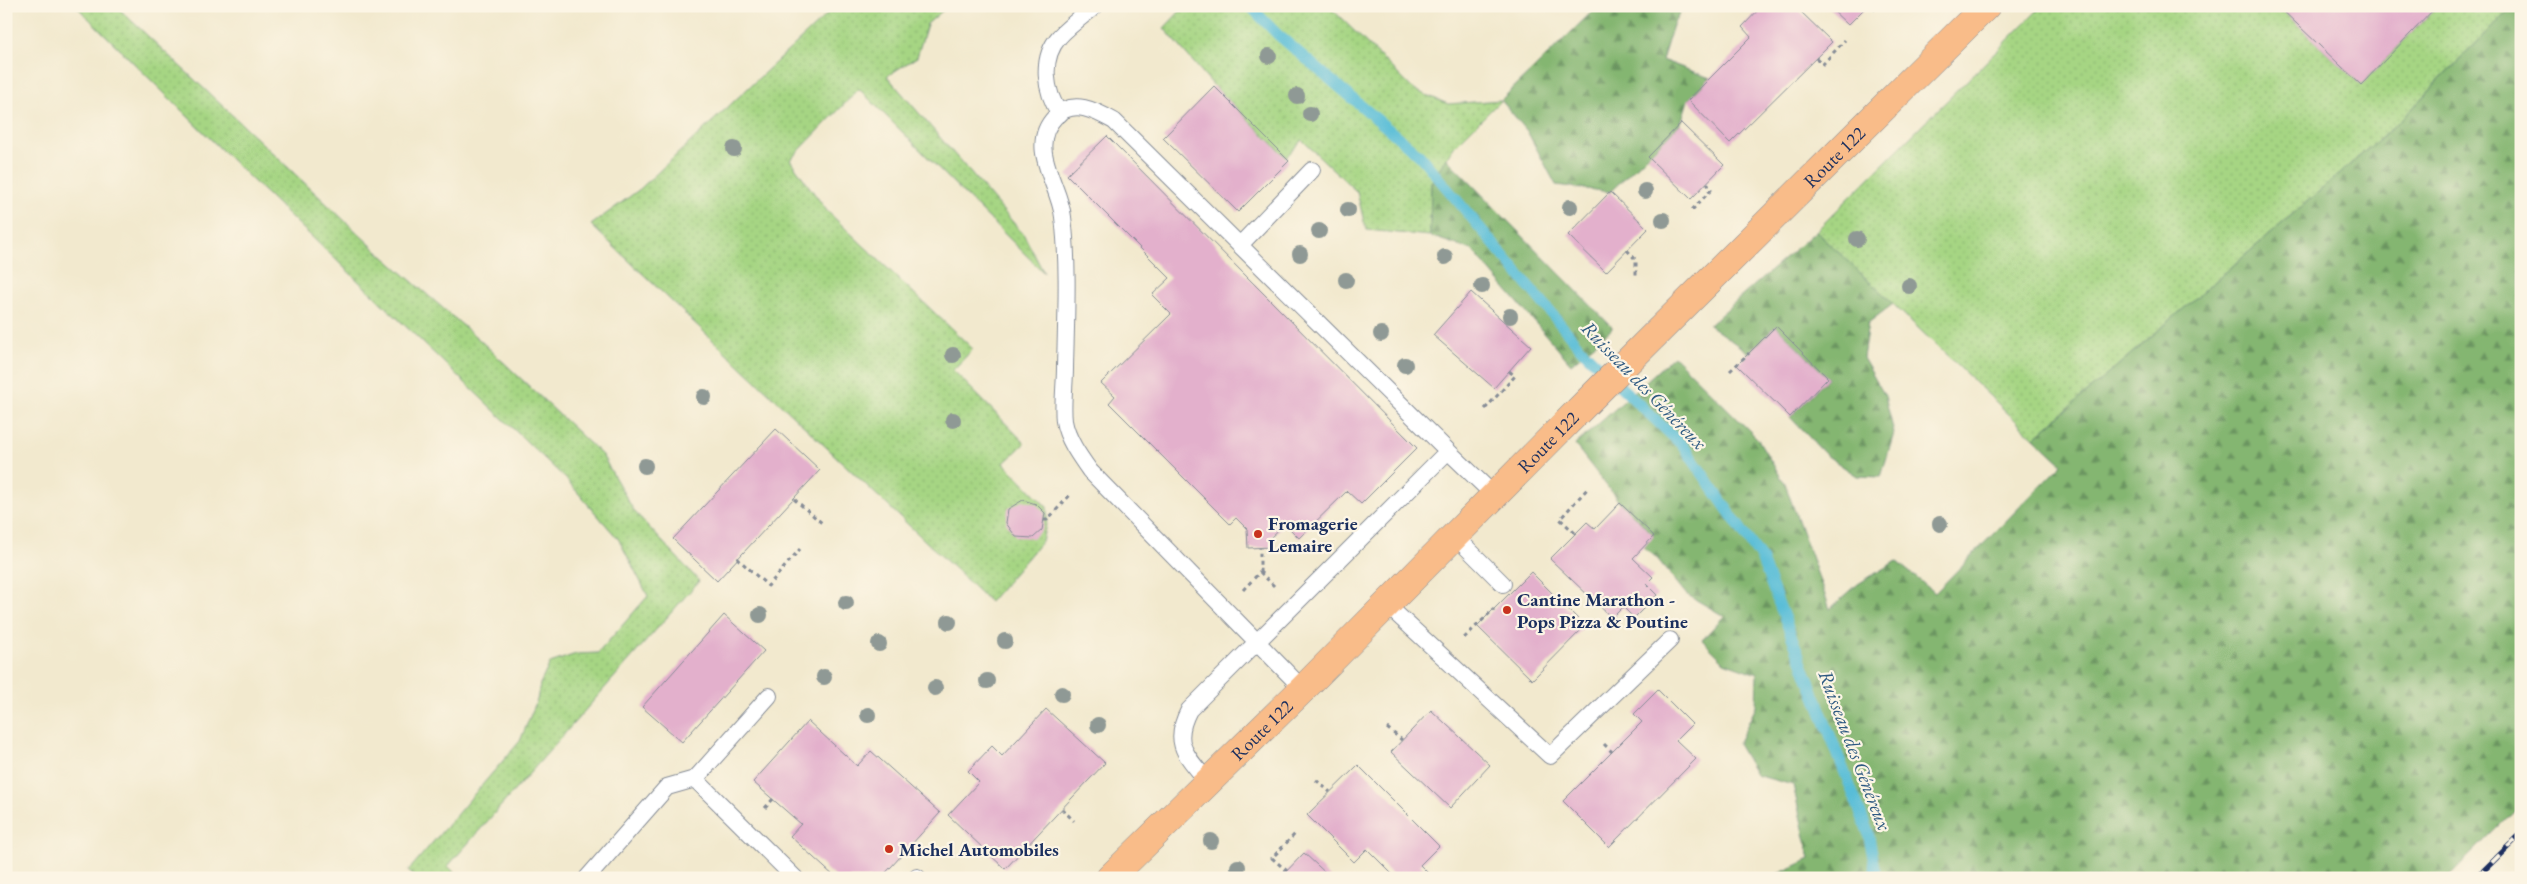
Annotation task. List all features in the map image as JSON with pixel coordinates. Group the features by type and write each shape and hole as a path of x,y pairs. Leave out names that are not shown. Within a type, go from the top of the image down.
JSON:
{"main road":[{"name":"Route 122","path":"1110,878 1303,689 1590,399 1986,6"}],"lane":[{"path":"1060,114 1051,101 1047,88 1046,79 1052,52 1060,36 1095,6"},
{"path":"1303,689 1090,471 1076,452 1064,422 1066,284 1063,216 1059,196 1044,164 1043,150 1047,131 1054,117 1076,108 1092,109 1114,122 1495,496"},
{"path":"1240,245 1312,170"},
{"path":"1208,782 1187,756 1180,742 1181,725 1189,710 1448,451"},
{"path":"1455,536 1503,584"},
{"path":"1387,605 1550,756 1670,640"},
{"path":"587,878 667,787 695,779 769,696"},
{"path":"695,779 795,878"}],"path":[{"path":"1816,58 1823,64 1844,40"},
{"path":"1692,210 1711,190 1706,183"},
{"path":"1627,250 1636,260 1636,277"},
{"path":"1730,371 1749,353"},
{"path":"1485,409 1515,376 1509,371"},
{"path":"1044,520 1047,520 1090,471"},
{"path":"1575,533 1560,519 1588,488"},
{"path":"794,499 823,524"},
{"path":"1224,608 1260,572 1260,548"},
{"path":"738,558 768,586 800,549"},
{"path":"1446,659 1501,602 1503,584"},
{"path":"1388,728 1402,740"},
{"path":"1316,780 1330,792"},
{"path":"1062,809 1074,821"},
{"path":"1287,871 1272,858 1295,834"}],"green space":[{"path":"76,6 116,6 378,252 482,342 602,455 634,511 699,581 448,866 460,878 416,878 408,871 520,741 537,700 540,684 550,663 576,654 598,653 648,596 619,540 566,479 247,175"},
{"path":"836,6 948,6 927,24 917,57 887,76 1024,235 1044,273 859,89 790,160 827,211 973,349 953,370 1025,443 1004,463 1047,507 1047,520 1042,541 990,602 591,225 640,189"},
{"path":"1185,6 1329,6 1414,90 1448,104 1501,100 1454,147 1431,182 1430,236 1366,230 1357,192 1302,140 1286,157 1214,86 1164,28"},
{"path":"1598,6 1683,6 1673,25 1662,60 1710,78 1688,100 1681,123 1610,192 1556,185 1527,131 1501,100"},
{"path":"2042,6 2278,6 2361,85 2437,6 2513,6 2391,129 2034,438 1816,231"},
{"path":"2513,6 2521,6 2521,804 2447,878 1769,878 1810,859 1793,785 1756,775 1738,744 1756,707 1757,674 1724,662 1702,640 1724,616 1686,594 1656,557 1643,547 1654,535 1620,503 1575,445 1674,356 1757,438 1785,484 1830,609 1858,584 1896,561 1935,593 2062,464 2034,438 2391,129"},
{"path":"1446,158 1613,328 1571,364 1472,250 1430,236 1431,182"},
{"path":"1816,231 1893,304 1868,323 1863,358 1885,396 1894,433 1881,477 1857,476 1826,455 1790,417 1828,378 1776,326 1749,353 1709,325"}],"building":[{"path":"1762,6 1795,6 1832,42 1730,143 1688,100 1751,37 1742,27"},
{"path":"1828,6 1867,6 1848,25"},
{"path":"2278,6 2437,6 2361,85"},
{"path":"1214,86 1289,161 1238,212 1163,138"},
{"path":"1681,123 1724,165 1691,199 1648,157"},
{"path":"1107,136 1417,448 1361,504 1347,491 1299,538 1285,524 1271,537 1272,547 1248,548 1247,529 1236,518 1230,524 1109,403 1115,396 1101,383 1171,314 1152,295 1170,278 1067,175"},
{"path":"1610,192 1648,229 1606,272 1568,235"},
{"path":"1471,292 1531,346 1494,388 1433,335"},
{"path":"1776,326 1828,378 1790,417 1737,365"},
{"path":"776,429 820,470 717,581 673,539"},
{"path":"1023,500 1036,504 1045,513 1042,530 1033,538 1016,537 1006,523 1008,509"},
{"path":"1620,503 1654,536 1633,558 1653,577 1646,584 1657,595 1634,618 1623,607 1612,618 1550,559 1587,522 1595,529"},
{"path":"1531,572 1585,626 1532,680 1477,626"},
{"path":"724,615 764,651 682,742 642,707"},
{"path":"1658,690 1692,724 1676,740 1696,759 1609,847 1563,801 1642,722 1634,714"},
{"path":"1046,709 1105,763 1005,869 948,815 979,782 968,771 992,746 1002,756"},
{"path":"1431,710 1490,765 1450,808 1391,752"},
{"path":"808,721 857,766 871,751 940,813 881,878 836,878 790,836 801,824 753,782"},
{"path":"1358,765 1439,846 1420,865 1433,878 1396,878 1367,849 1354,862 1307,815"},
{"path":"1304,853 1331,878 1280,878"}],"waterway":[{"name":"Ruisseau des Généreux","path":"1250,6 1277,34 1420,156 1582,350 1684,447 1761,558 1868,832 1877,878"}],"railway":[{"path":"2476,878 2521,834"}],"place":[{"name":"Fromagerie Lemaire","path":"1258,534"},
{"name":"Cantine Marathon - Pops Pizza & Poutine","path":"1507,610"},
{"name":"Michel Automobiles","path":"889,849"}]}
